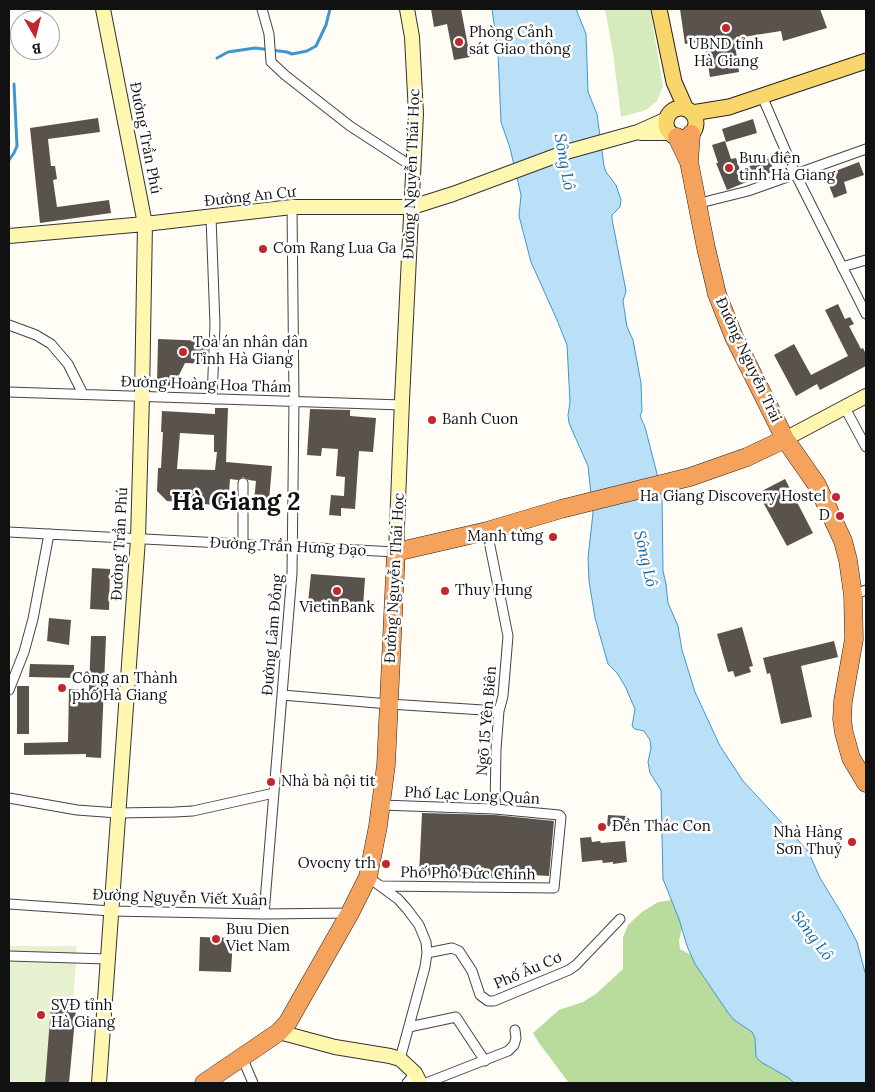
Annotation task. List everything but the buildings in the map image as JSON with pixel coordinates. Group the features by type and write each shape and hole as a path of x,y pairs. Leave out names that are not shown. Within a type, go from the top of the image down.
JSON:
{"highway":[{"name":"Đường Nguyễn Trãi","path":"682,123 696,204 717,294 734,336 785,439 817,485 843,541 860,592 843,701 842,719 851,758 866,783"},
{"name":"Đường Trần Hưng Đạo","path":"396,552 487,531 561,508 690,477 747,457 785,439"},
{"name":"Đường Nguyễn Thái Học","path":"204,1083 279,1032 298,1007 350,913 375,882 372,861 386,765 396,552"}],"main road":[{"name":"Đường Trần Phú","path":"99,1083 138,539 145,224 103,9"},
{"name":"Đường Nguyễn Thái Học","path":"396,552 416,114 412,37 407,9"},
{"name":"Đường Nguyễn Trãi","path":"659,9 682,123"},
{"path":"682,123 866,61"},
{"name":"Đường An Cư","path":"9,236 292,208 412,207 566,152 638,132 682,123"},
{"path":"785,439 866,396"},
{"path":"279,1032 335,1047 400,1059 414,1080"}],"street":[{"path":"262,9 269,34 271,62 350,126 413,166"},
{"path":"762,96 796,175 866,314"},
{"path":"696,204 748,191 866,149"},
{"name":"Đường Lâm Đồng","path":"264,914 293,547 292,208"},
{"path":"211,217 215,325 212,399"},
{"path":"842,267 866,260"},
{"path":"9,325 36,335 51,344 68,364 83,394"},
{"name":"Đường Hoàng Hoa Thám","path":"9,392 402,405"},
{"path":"845,408 866,447"},
{"path":"243,483 243,544"},
{"name":"Ngõ 15 Yên Biên","path":"487,531 508,636 504,696 498,711 495,809"},
{"name":"Đường Trần Hưng Đạo","path":"9,532 396,552"},
{"path":"9,690 24,652 33,619 49,534"},
{"path":"282,695 498,711"},
{"path":"9,798 77,810 118,813 193,811 274,793"},
{"name":"Phố Lạc Long Quân","path":"381,805 495,809 561,816 555,888"},
{"path":"375,882 398,899 419,925 426,942 425,967 400,1059"},
{"name":"Phố Phó Đức Chính","path":"375,882 555,888"},
{"name":"Đường Nguyễn Viết Xuân","path":"9,904 110,911 264,914 350,913"},
{"name":"Phố Âu Cơ","path":"427,953 452,948 459,951 472,971 480,995 494,1001 569,970 620,920"},
{"path":"9,956 107,959"},
{"path":"408,1027 456,1017 485,1061"},
{"path":"426,1083 508,1051 514,1045 516,1038 515,1030"},
{"path":"242,1057 253,1083"}],"green space":[{"path":"605,9 650,9 663,86 657,101 646,110 621,117 613,53"},
{"path":"672,900 682,928 679,941 680,949 691,955 704,978 734,1020 752,1032 755,1038 756,1057 794,1083 569,1083 539,1043 533,1033 559,1010 583,1002 597,993 623,969 623,937 628,925 642,912 658,902"},
{"name":"SVĐ tỉnh Hà Giang","path":"9,946 77,946 68,1083 9,1083"}],"water":[{"name":"Sông Lô","path":"492,9 576,9 586,34 588,92 597,114 604,166 606,172 616,185 621,200 620,207 612,215 612,219 626,291 623,301 627,327 633,340 641,383 642,411 640,416 645,427 662,493 663,571 668,603 678,626 682,650 695,692 720,746 743,781 808,851 820,878 857,942 866,976 866,1083 794,1083 756,1057 755,1038 752,1032 734,1020 695,964 663,879 661,790 650,773 648,762 651,748 650,740 644,731 635,729 632,726 635,709 625,686 617,673 608,664 595,618 589,581 588,558 593,513 588,466 569,423 570,402 567,345 531,262 519,216 521,195 510,148 501,122 498,53"}],"waterway":[{"path":"217,58 228,52 255,48 292,54 307,51 316,46 326,25 330,9"},
{"path":"9,160 17,146 14,84"}],"place":[{"name":"UBND tỉnh Hà Giang","path":"726,28"},
{"name":"Phòng Cảnh sát Giao thông","path":"459,42"},
{"name":"Bưu điện tỉnh Hà Giang","path":"729,168"},
{"name":"Com Rang Lua Ga","path":"263,249"},
{"name":"Toà án nhân dân Tỉnh Hà Giang","path":"183,352"},
{"name":"Banh Cuon","path":"432,420"},
{"name":"Ha Giang Discovery Hostel","path":"836,497"},
{"name":"D","path":"840,516"},
{"name":"Mạnh từng","path":"553,537"},
{"name":"VietinBank","path":"337,591"},
{"name":"Thuy Hung","path":"445,591"},
{"name":"Công an Thành phố Hà Giang","path":"62,688"},
{"name":"Nhà bà nội tit","path":"271,782"},
{"name":"Đền Thác Con","path":"602,827"},
{"name":"Nhà Hàng Sơn Thuỷ","path":"852,842"},
{"name":"Ovocny trh","path":"386,864"},
{"name":"Buu Dien Viet Nam","path":"216,939"},
{"name":"SVĐ tỉnh Hà Giang","path":"41,1015"}],"district":[{"name":"Hà Giang 2","path":"236,503"}]}
